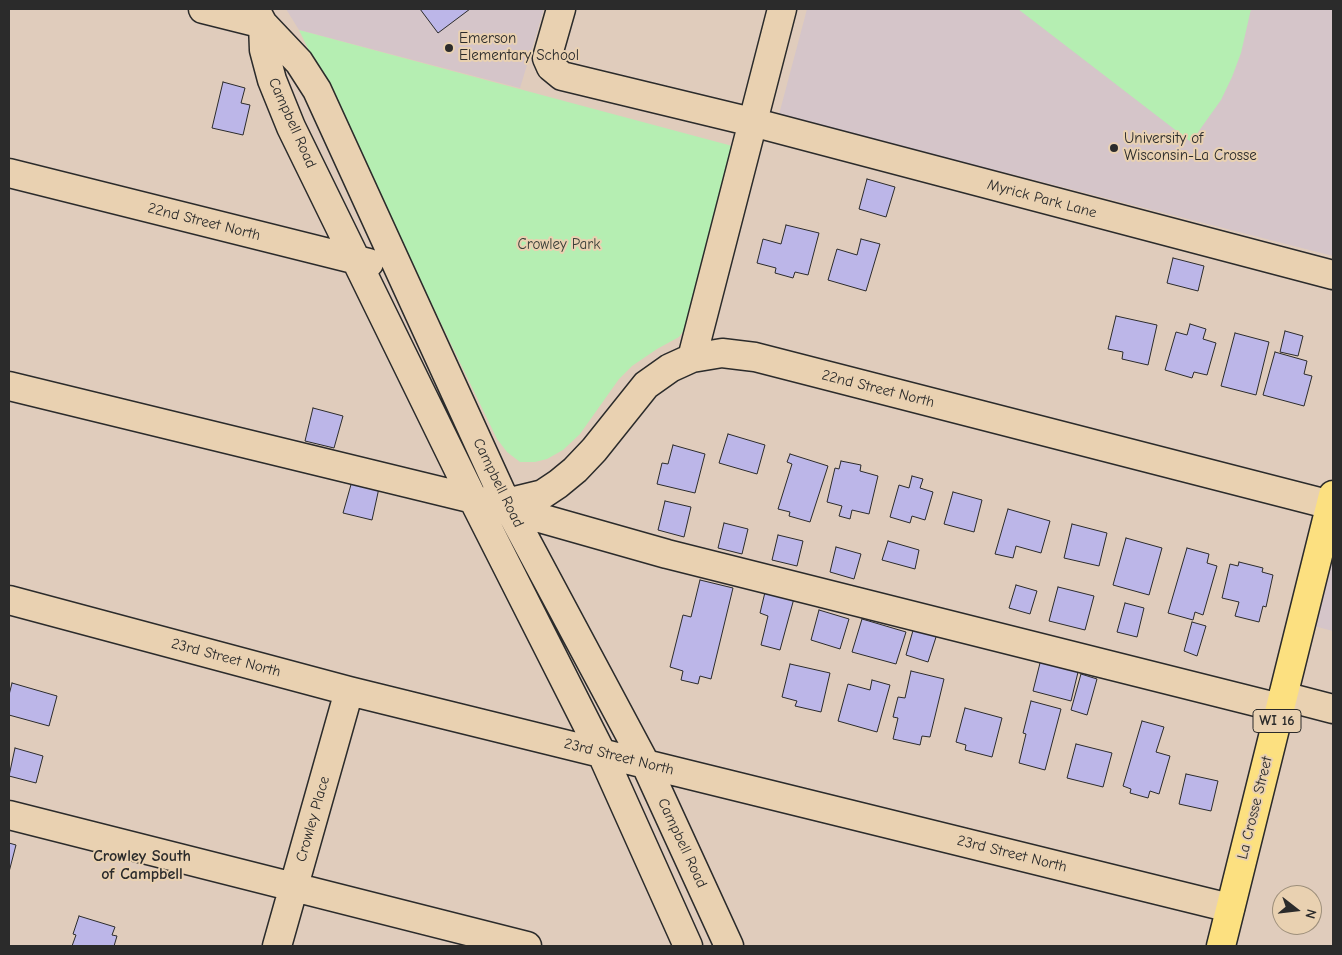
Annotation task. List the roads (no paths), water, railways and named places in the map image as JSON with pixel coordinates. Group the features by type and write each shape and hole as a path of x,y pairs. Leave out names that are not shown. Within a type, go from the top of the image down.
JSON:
{"main road":[{"name":"La Crosse Street","path":"1221,946 1332,500"}],"street":[{"path":"203,9 259,17"},
{"name":"Myrick Park Lane","path":"561,9 547,58 551,67 562,76 752,122 1333,275"},
{"path":"692,358 782,9"},
{"name":"Campbell Road","path":"259,17 264,50 272,80 291,127 473,499 601,752 688,946"},
{"name":"Campbell Road","path":"259,17 299,62 318,90 508,506 645,763 729,946"},
{"name":"22nd Street North","path":"9,173 400,272"},
{"name":"22nd Street North","path":"9,386 508,506 543,494 575,470 594,450 646,385 670,368 692,358 722,353 755,357 1332,500"},
{"path":"508,506 667,554 1282,702 1333,709"},
{"name":"23rd Street North","path":"9,600 349,691 1230,908"},
{"name":"Crowley Place","path":"277,946 349,691"},
{"path":"9,815 527,946"}],"place":[{"name":"Emerson Elementary School","path":"449,48"},
{"name":"University of Wisconsin-La Crosse","path":"1114,148"}],"district":[{"name":"Crowley South of Campbell","path":"142,865"}],"park label":[{"name":"Crowley Park","path":"559,245"}]}
